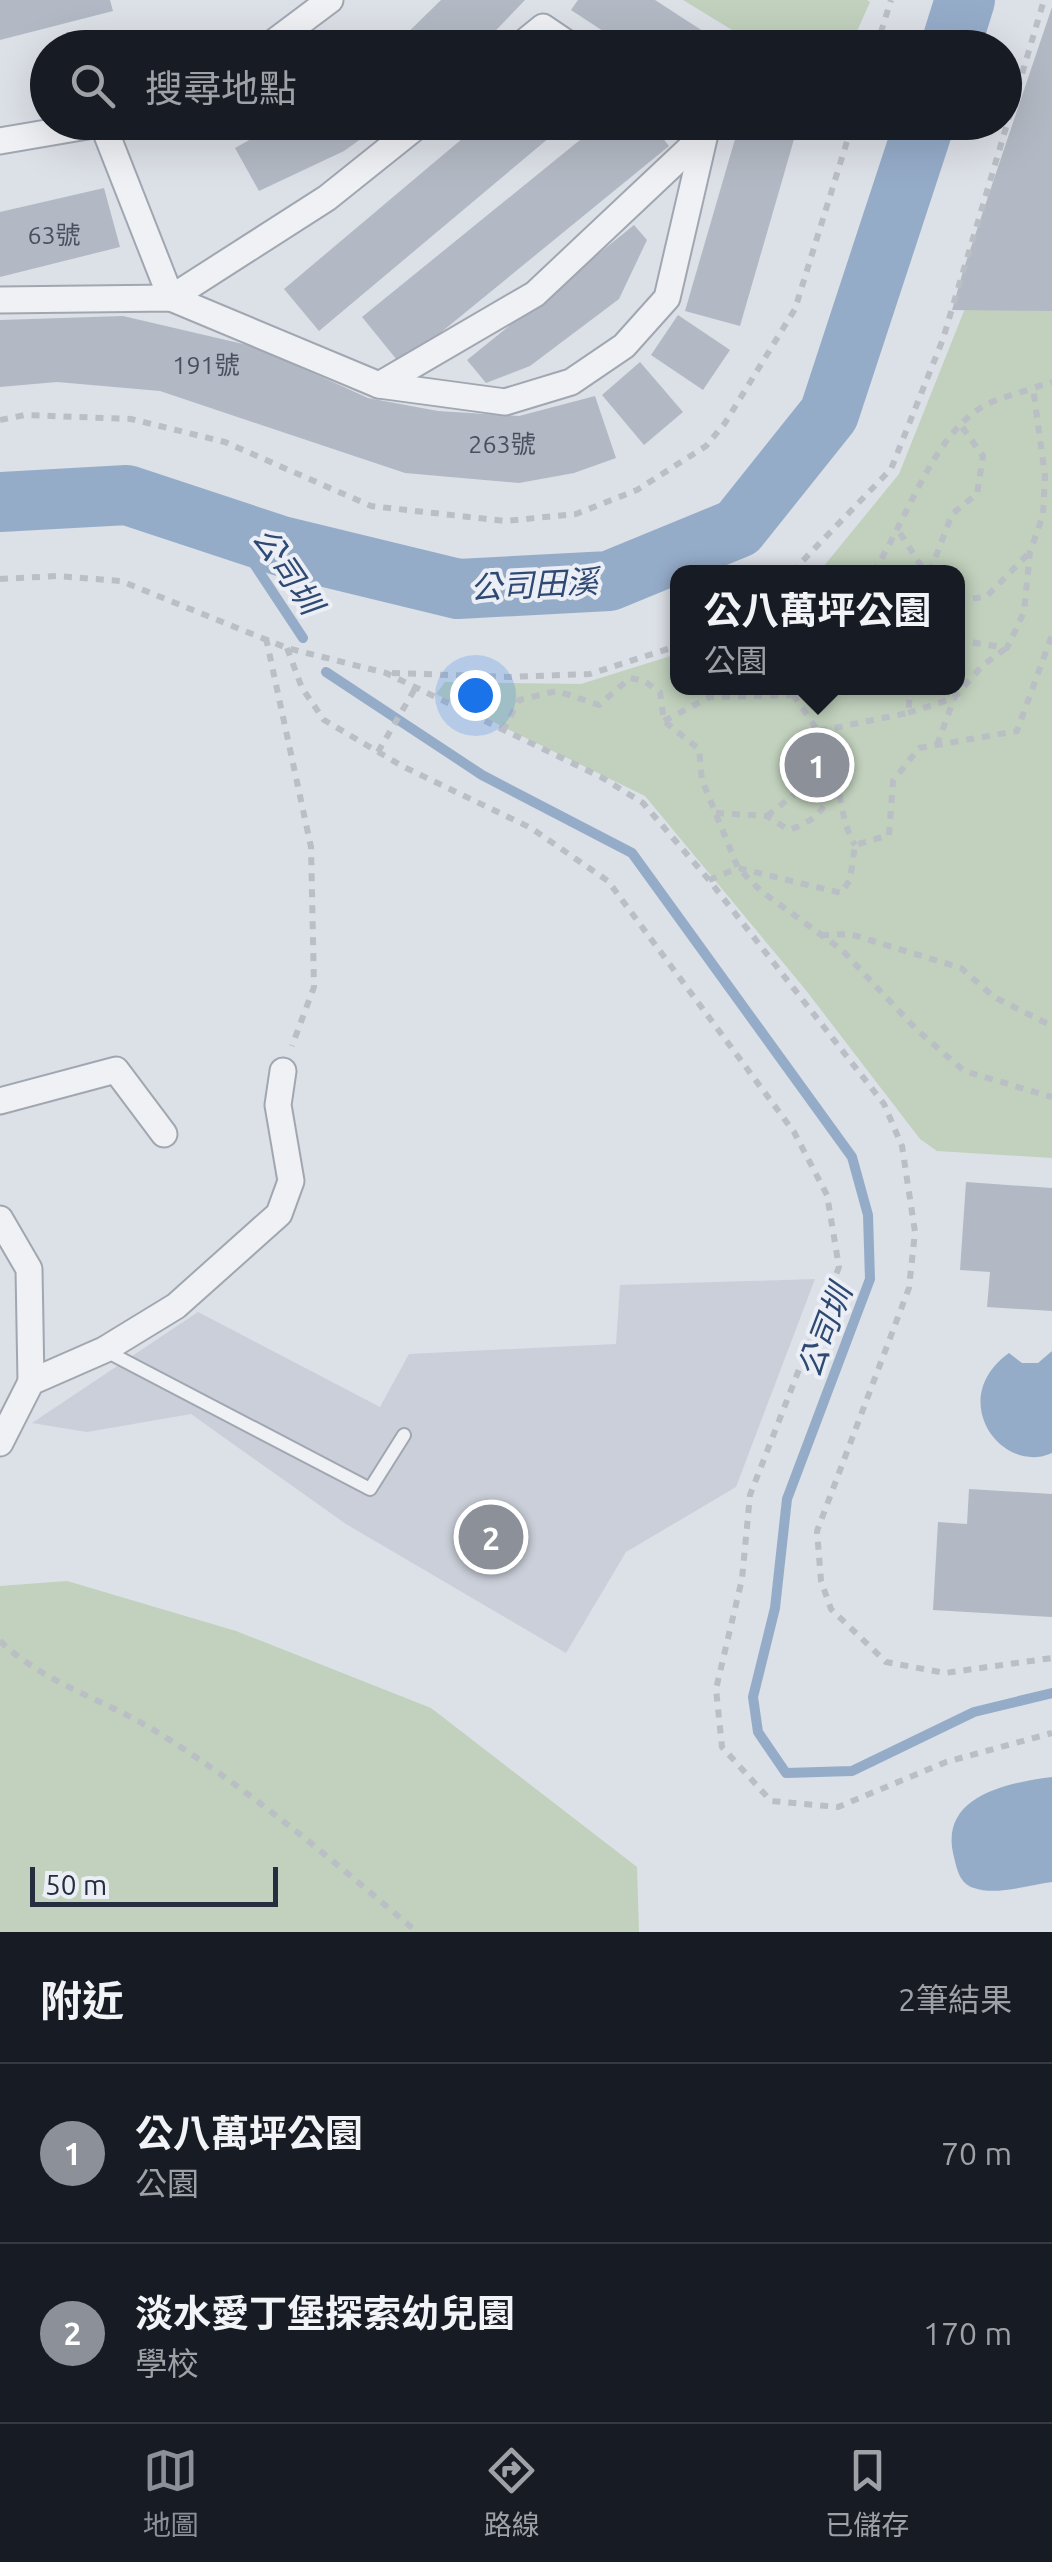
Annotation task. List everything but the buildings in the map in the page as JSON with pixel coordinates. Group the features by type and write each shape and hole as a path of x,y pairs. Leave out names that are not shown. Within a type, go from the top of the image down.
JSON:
{"street":[{"path":"290,30 330,0"},
{"path":"0,140 30,136"},
{"path":"113,140 171,298"},
{"path":"171,298 327,198 400,140"},
{"path":"379,384 535,294 684,140"},
{"path":"0,300 171,298 379,384 506,402 572,382 624,346 666,298 694,140"},
{"path":"0,1101 116,1070 164,1134"},
{"path":"31,1382 104,1350 176,1306 278,1214 291,1181 278,1106 283,1071"},
{"path":"0,1220 29,1269 31,1382 0,1443"}],"lane":[{"path":"104,1350 370,1489 404,1435"}],"path":[{"path":"882,30 891,0"},
{"path":"1022,74 1044,0"},
{"path":"799,565 891,469 943,340 1002,140"},
{"path":"878,565 900,532 939,448 960,424 984,406 1052,382"},
{"path":"965,685 982,665 1007,648 1024,612 1030,552 1042,515 1044,476 1033,388"},
{"path":"931,565 952,514 976,494 982,456 960,424"},
{"path":"900,532 923,565"},
{"path":"965,599 986,597 1030,552"},
{"path":"0,579 57,576 121,581 287,648 386,673 600,777 642,803 709,880 884,1104 902,1146 916,1232 910,1288 817,1531 821,1581 831,1609 886,1662 945,1673 1052,1658"},
{"path":"855,845 890,835 893,781 920,748 1017,731 1052,634"},
{"path":"266,638 310,847 314,986 283,1071"},
{"path":"965,641 1007,648"},
{"path":"287,648 302,688 324,720 378,752 532,828 608,882 794,1132 827,1194 839,1267 750,1496 742,1579 716,1689 722,1747 771,1801 838,1807 946,1762 1052,1733"},
{"path":"386,673 509,677 590,674 670,648"},
{"path":"503,731 520,700 558,691 599,705 630,678 644,680 660,692 664,721 699,750 702,780 738,868 842,950 916,1028 964,1071 1052,1097"},
{"path":"378,752 416,687"},
{"path":"664,721 710,696 793,695 819,731 821,744 833,763 827,808 808,823 789,830 767,816 716,813"},
{"path":"908,712 911,695"},
{"path":"938,745 957,695"},
{"path":"819,731 954,698"},
{"path":"767,816 801,789 807,764 821,744"},
{"path":"709,880 738,868 841,893 850,880 855,845 844,828 843,798 833,779"},
{"path":"821,935 850,934 962,968 994,997 1052,1026"},
{"path":"0,1641 73,1692 155,1730 281,1818 417,1932"}],"shaded area":[{"path":"815,1279 736,1487 626,1552 566,1653 346,1524 191,1414 87,1432 32,1423 198,1312 380,1407 409,1354 616,1344 620,1285"}],"green space":[{"path":"683,0 870,2 858,30 732,30"},
{"path":"1052,22 1052,1158 937,1151 920,1139 805,989 645,796 436,694 445,682 581,684 670,656 670,695 965,695 965,565 825,565 899,474 964,311 1016,140 1022,140 1022,121"},
{"path":"67,1581 236,1631 431,1708 637,1867 639,1932 0,1932 0,1586"}],"water":[{"path":"1052,1351 1052,1453 1033,1457 1015,1454 988,1429 981,1411 982,1391 990,1371 1009,1353 1022,1363 1038,1363"},
{"path":"1052,1777 1052,1882 992,1891 965,1883 956,1867 952,1837 956,1820 966,1807 996,1789"}],"waterway":[{"name":"公司田溪","path":"956,30 965,0"},
{"name":"公司田溪","path":"0,502 127,495 281,546 458,589 609,581 738,528 829,414 919,140"},
{"name":"公司圳","path":"231,529 303,638"},
{"name":"公司圳","path":"326,672 482,775 632,853 852,1157 868,1215 870,1279 787,1499 775,1608 753,1697 758,1732 786,1773 852,1771 974,1712 1052,1693"}],"place":[{"name":"公八萬坪公園","path":"817,765"},
{"name":"淡水愛丁堡探索幼兒園","path":"491,1537"}]}
